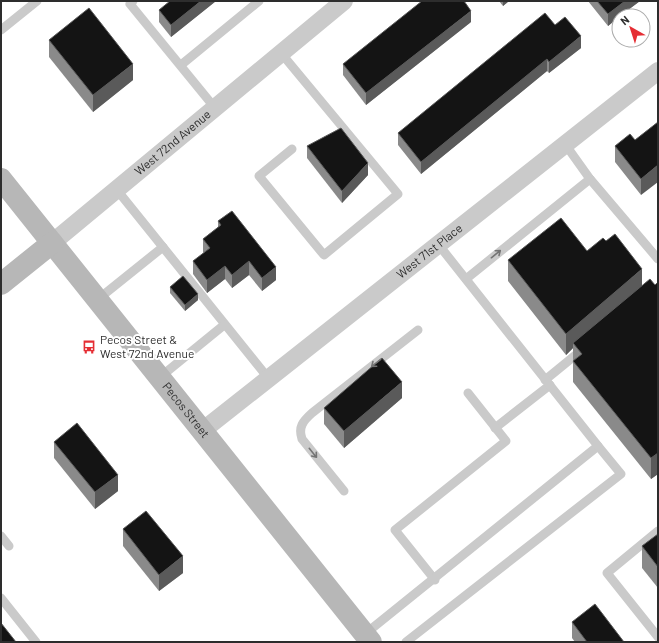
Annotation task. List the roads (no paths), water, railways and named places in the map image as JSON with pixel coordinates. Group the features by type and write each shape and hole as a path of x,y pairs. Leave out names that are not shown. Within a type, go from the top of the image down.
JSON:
{"main road":[{"name":"Pecos Street","path":"1,179 368,638"},
{"name":"West 72nd Avenue","path":"1,284 52,242"}],"street":[{"name":"West 72nd Avenue","path":"52,242 117,190 344,1"},
{"name":"West 71st Place","path":"202,431 658,71"}],"lane":[{"path":"1,30 37,1"},
{"path":"133,1 130,4 215,108"},
{"path":"181,66 259,1"},
{"path":"281,53 398,194 324,255 259,176 292,149"},
{"path":"565,144 590,179 658,260"},
{"path":"466,279 590,179"},
{"path":"117,190 268,379"},
{"path":"406,642 621,474 438,244"},
{"path":"97,300 163,247"},
{"path":"159,378 224,325"},
{"path":"344,492 302,439 300,432 301,426 312,413 418,330"},
{"path":"495,428 548,383 593,340"},
{"path":"435,580 395,530 506,442 468,393"},
{"path":"368,638 435,580 598,446"},
{"path":"658,531 607,573 658,638"},
{"path":"1,536 9,546"},
{"path":"1,598 36,642"}],"place":[{"name":"Pecos Street & West 72nd Avenue","path":"89,347"}]}
